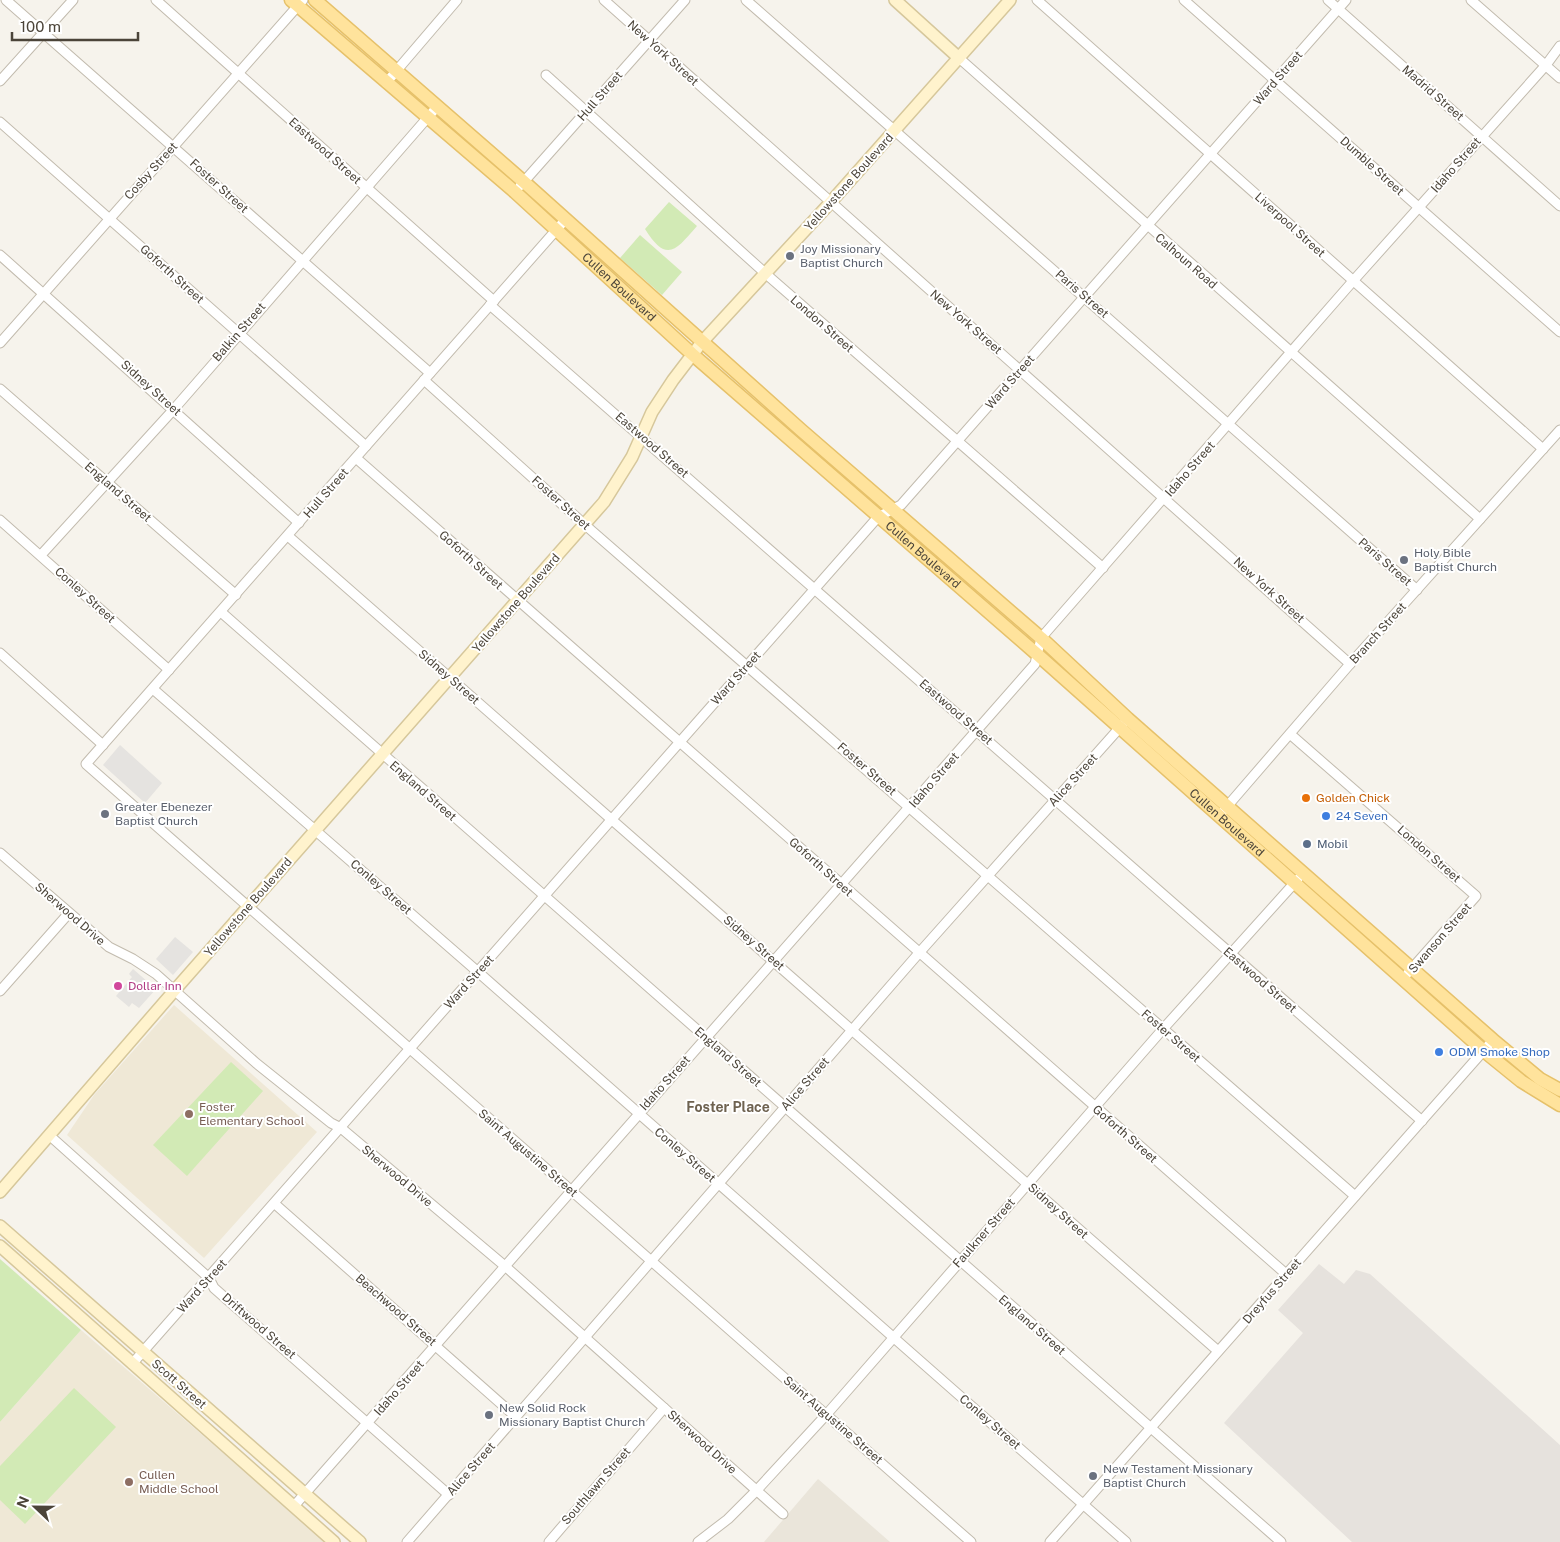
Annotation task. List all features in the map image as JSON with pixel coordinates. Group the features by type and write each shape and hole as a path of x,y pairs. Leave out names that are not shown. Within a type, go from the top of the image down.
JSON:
{"main road":[{"name":"Cullen Boulevard","path":"315,0 436,108 519,187 556,229 692,354 894,511 1041,638 1128,719 1493,1040 1560,1104"},
{"name":"Cullen Boulevard","path":"297,2 427,118 565,220 702,342 878,517 1038,655 1119,729 1484,1051 1537,1084 1560,1090"},
{"path":"959,587 968,576"}],"street":[{"name":"Foster Street","path":"6,0 303,261 584,524 1356,1196"},
{"path":"0,81 73,0"},
{"name":"Eastwood Street","path":"156,0 641,435 1422,1121"},
{"path":"386,82 457,0"},
{"name":"New York Street","path":"604,0 830,203 1166,497 1350,664"},
{"name":"Hull Street","path":"519,187 685,0"},
{"name":"Paris Street","path":"746,0 1417,590"},
{"name":"Calhoun Road","path":"895,0 1147,226 1480,519"},
{"name":"Yellowstone Boulevard","path":"0,1192 584,524 621,478 662,396 702,342 830,203 1010,0"},
{"name":"Liverpool Street","path":"1036,0 1543,449"},
{"name":"Dumble Street","path":"1184,0 1560,332"},
{"name":"Madrid Street","path":"1328,0 1560,206"},
{"name":"Ward Street","path":"132,1364 545,898 612,818 814,588 878,517 894,511 957,442 1346,0"},
{"path":"1470,0 1560,78"},
{"name":"Cosby Street","path":"0,343 174,146 297,2"},
{"name":"Idaho Street","path":"294,1506 506,1268 638,1114 775,962 1035,664 1041,638 1166,497 1353,280 1546,65 1560,46"},
{"name":"London Street","path":"546,74 766,274 1103,568"},
{"name":"Balkin Street","path":"41,556 174,408 436,108"},
{"name":"Goforth Street","path":"0,122 366,446"},
{"name":"Hull Street","path":"86,764 565,220"},
{"name":"Sidney Street","path":"0,255 174,408 299,523"},
{"name":"England Street","path":"0,389 236,595"},
{"name":"Branch Street","path":"1218,816 1350,664 1560,430"},
{"name":"Goforth Street","path":"356,458 1094,1108 1286,1274"},
{"name":"Conley Street","path":"0,520 169,670"},
{"name":"Sidney Street","path":"288,536 1218,1351"},
{"name":"England Street","path":"221,612 1281,1542"},
{"path":"0,653 103,745"},
{"name":"Conley Street","path":"153,689 1126,1542"},
{"name":"Alice Street","path":"407,1542 919,953 1128,719"},
{"name":"London Street","path":"1290,734 1476,896"},
{"name":"Saint Augustine Street","path":"86,764 247,908 652,1260 971,1542"},
{"name":"Sherwood Drive","path":"0,853 109,947 144,966 256,1063 331,1123 341,1128 506,1268 783,1514"},
{"name":"Faulkner Street","path":"698,1542 728,1519 756,1491 826,1414 1163,1029 1304,873"},
{"name":"Swanson Street","path":"1403,979 1476,896"},
{"path":"0,991 69,913"},
{"name":"Dreyfus Street","path":"1050,1542 1493,1040"},
{"name":"Driftwood Street","path":"49,1135 209,1278 214,1288 449,1495"},
{"name":"Beachwood Street","path":"275,1204 516,1417"},
{"name":"Scott Street","path":"0,1226 360,1542"},
{"name":"Scott Street","path":"0,1246 334,1542"},
{"path":"69,1307 79,1296"},
{"name":"Southlawn Street","path":"548,1542 664,1408"}],"shaded area":[{"path":"120,745 162,783 145,803 103,765"},
{"path":"175,937 193,952 173,975 156,959"},
{"path":"133,969 156,989 139,1008 132,1003 129,1007 116,996 132,977 129,974"},
{"name":"Foster Elementary School","path":"174,1005 317,1132 204,1258 67,1135 94,1095"},
{"path":"1319,1264 1344,1284 1356,1270 1370,1274 1560,1445 1560,1542 1352,1542 1224,1423 1303,1333 1278,1310"},
{"name":"Cullen Middle School","path":"81,1330 326,1542 0,1542 0,1422"},
{"path":"818,1479 890,1542 764,1542"}],"green space":[{"path":"669,202 697,226 677,247 666,250 659,247 645,229"},
{"path":"640,235 682,272 662,295 620,258"},
{"path":"231,1062 263,1091 187,1176 153,1145"},
{"path":"0,1259 81,1330 0,1422"},
{"path":"74,1388 116,1427 25,1524 0,1500 0,1466"}],"place":[{"name":"Joy Missionary Baptist Church","path":"790,256"},
{"name":"Holy Bible Baptist Church","path":"1404,560"},
{"name":"Golden Chick","path":"1306,798"},
{"name":"Greater Ebenezer Baptist Church","path":"105,814"},
{"name":"24 Seven","path":"1326,816"},
{"name":"Mobil","path":"1307,844"},
{"name":"Dollar Inn","path":"118,986"},
{"name":"ODM Smoke Shop","path":"1439,1052"},
{"name":"Foster Elementary School","path":"189,1114"},
{"name":"New Solid Rock Missionary Baptist Church","path":"489,1415"},
{"name":"New Testament Missionary Baptist Church","path":"1093,1476"},
{"name":"Cullen Middle School","path":"129,1482"}],"district":[{"name":"Foster Place","path":"728,1107"}]}
